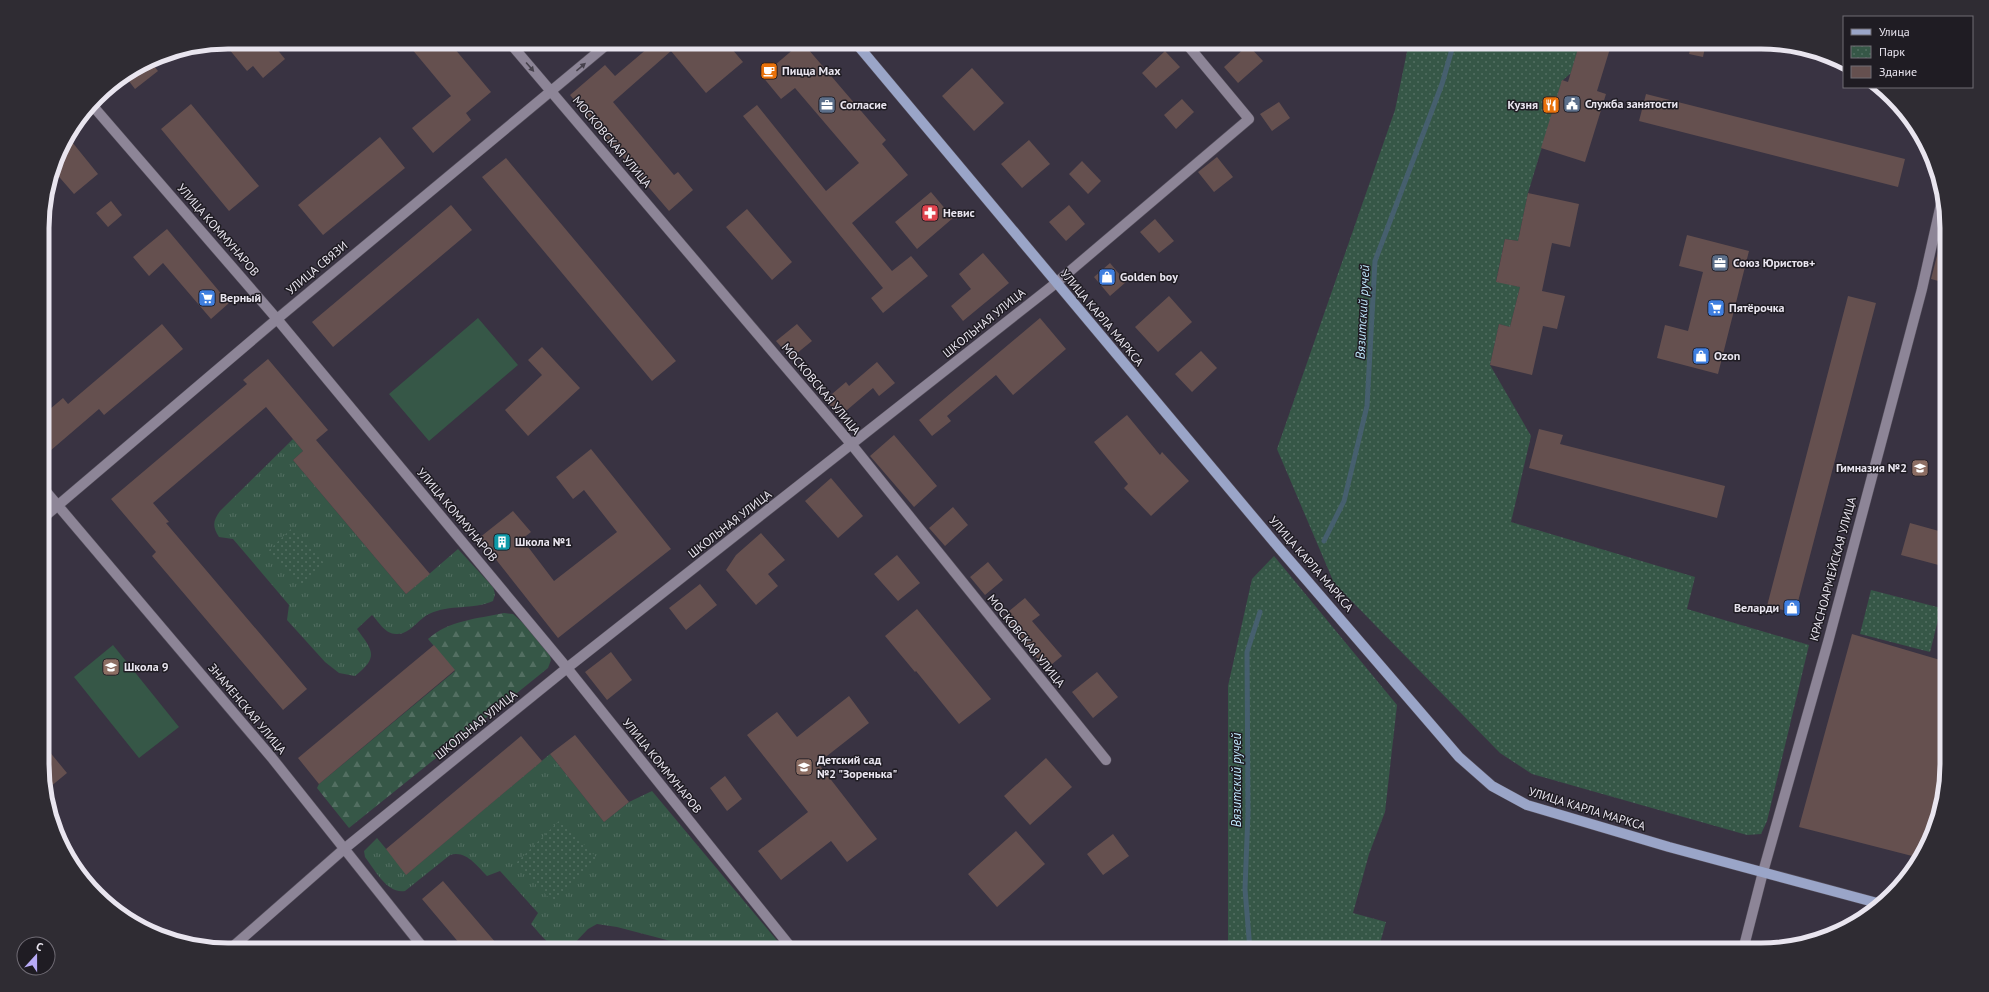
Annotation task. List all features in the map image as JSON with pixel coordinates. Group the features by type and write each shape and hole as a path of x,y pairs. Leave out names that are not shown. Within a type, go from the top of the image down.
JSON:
{"main road":[{"name":"УЛИЦА КАРЛА МАРКСА","path":"861,49 1279,548 1311,583 1460,757 1492,786 1526,805 1669,847 1875,902"}],"street":[{"name":"МОСКОВСКАЯ УЛИЦА","path":"515,49 852,445 1106,760"},
{"name":"УЛИЦА СВЯЗИ","path":"49,513 277,319 602,49"},
{"name":"ШКОЛЬНАЯ УЛИЦА","path":"237,943 344,850 567,668 1056,283 1249,119 1190,49"},
{"name":"УЛИЦА КОММУНАРОВ","path":"95,108 277,319 567,668 786,943"},
{"name":"КРАСНОАРМЕЙСКАЯ УЛИЦА","path":"1745,943 1763,872 1828,642 1922,289 1939,212"},
{"name":"ЗНАМЕНСКАЯ УЛИЦА","path":"49,495 272,758 419,943"}],"green space":[{"path":"1408,49 1578,49 1571,73 1562,81 1528,193 1518,241 1505,239 1496,281 1520,287 1510,327 1499,324 1490,365 1531,436 1511,522 1695,577 1687,609 1809,645 1767,821 1761,834 1747,835 1532,774 1500,753 1334,583 1277,449 1395,110"},
{"path":"478,318 518,365 429,441 389,394"},
{"path":"293,439 303,451 293,460 406,594 458,549 493,587 495,594 493,601 485,604 437,611 425,616 406,632 401,634 389,632 382,627 372,615 357,629 367,643 371,654 368,664 363,669 355,676 339,673 325,662 287,620 289,605 233,539 219,537 214,527 216,518 220,511"},
{"path":"292,528 324,563 300,586 268,551"},
{"path":"1274,556 1397,705 1385,812 1369,854 1353,913 1386,922 1380,943 1228,943 1228,686 1252,579"},
{"path":"1871,590 1940,608 1930,652 1860,634"},
{"path":"504,613 513,614 523,623 549,653 551,660 548,668 349,828 317,788 319,784 455,671 428,639 454,624"},
{"path":"113,645 179,727 139,758 74,677"},
{"path":"550,754 604,822 629,802 652,791 779,943 678,943 617,927 597,924 588,929 575,943 549,943 531,924 538,913 500,871 487,876 466,857 456,854 450,855 405,891 399,891 393,889 382,880 365,857 364,851 377,838 407,874"},
{"path":"560,820 598,859 553,902 516,863"}],"building":[{"path":"229,49 277,49 285,59 263,78 253,66 247,71"},
{"path":"412,49 455,49 491,92 466,113 471,120 433,153 412,128 451,96"},
{"path":"647,49 732,49 743,62 706,93 671,51 613,102 674,175 678,172 693,190 669,211 570,95 605,65 615,76"},
{"path":"794,49 808,49 886,140 882,144 908,175 852,223 892,271 911,256 928,276 883,313 871,298 883,288 743,116 757,105 826,191 859,163 795,88 781,99 762,76"},
{"path":"1244,49 1252,49 1263,61 1238,83 1224,67"},
{"path":"1578,49 1610,49 1597,91 1606,94 1585,162 1541,148 1562,80 1568,82"},
{"path":"1690,49 1705,49 1703,57 1689,54"},
{"path":"1165,51 1180,67 1156,88 1142,73"},
{"path":"153,65 158,71 135,89 128,79"},
{"path":"972,68 1004,103 974,131 942,96"},
{"path":"1646,94 1905,159 1898,187 1639,121"},
{"path":"1182,99 1194,112 1176,129 1164,115"},
{"path":"1279,102 1290,118 1272,131 1260,114"},
{"path":"191,104 259,186 229,211 161,129"},
{"path":"380,137 405,168 323,235 298,205"},
{"path":"1029,140 1050,164 1022,188 1001,164"},
{"path":"71,141 98,174 74,194 57,174"},
{"path":"1217,157 1233,177 1214,192 1198,172"},
{"path":"506,158 676,361 652,381 482,177"},
{"path":"1082,161 1101,181 1088,194 1069,174"},
{"path":"931,192 953,218 917,249 895,222"},
{"path":"1528,193 1579,204 1570,247 1552,243 1542,291 1565,296 1557,329 1543,326 1532,375 1490,365 1499,324 1510,327 1520,287 1496,282 1505,239 1518,241"},
{"path":"111,201 122,215 108,227 96,213"},
{"path":"451,205 472,230 333,347 312,322"},
{"path":"1069,205 1085,224 1066,241 1049,222"},
{"path":"747,209 792,262 772,280 726,227"},
{"path":"1155,219 1174,241 1159,253 1140,232"},
{"path":"167,229 229,303 211,319 163,263 149,276 133,257"},
{"path":"1687,235 1749,251 1718,374 1657,358 1665,325 1688,331 1703,272 1679,266"},
{"path":"1940,244 1940,281 1931,279"},
{"path":"983,253 1009,283 963,321 951,306 971,289 959,274"},
{"path":"1110,263 1126,282 1110,296 1094,277"},
{"path":"1169,296 1192,322 1158,352 1135,327"},
{"path":"1848,296 1876,303 1795,613 1767,606"},
{"path":"1040,318 1066,349 1013,395 996,375 947,416 951,421 932,436 919,420"},
{"path":"162,324 183,349 104,415 99,409 49,452 49,410 63,398 68,404"},
{"path":"797,324 812,341 791,358 776,341"},
{"path":"542,347 580,388 528,436 505,410 542,375 528,360"},
{"path":"1201,351 1217,368 1192,392 1175,374"},
{"path":"268,359 328,430 316,440 430,574 406,594 293,460 303,451 266,407 153,503 169,522 166,523 307,689 283,710 152,556 156,552 111,499 247,384 243,380"},
{"path":"877,362 895,383 879,396 873,388 840,416 825,400 846,382 849,386"},
{"path":"1127,415 1160,455 1162,452 1189,481 1151,516 1124,488 1128,484 1094,442"},
{"path":"1539,429 1563,435 1560,444 1725,486 1717,518 1529,468"},
{"path":"894,435 937,486 914,507 870,456"},
{"name":"Школа №1","path":"591,449 671,549 558,638 479,538 513,511 531,532 522,539 554,581 617,532 584,490 573,499 556,477"},
{"path":"831,478 863,516 838,538 805,501"},
{"path":"953,507 968,525 945,546 929,528"},
{"path":"1910,523 1940,531 1940,565 1901,555"},
{"path":"761,533 785,560 768,574 778,586 756,605 726,570 736,555"},
{"path":"897,555 920,583 898,601 874,574"},
{"path":"988,562 1003,580 985,595 970,577"},
{"path":"700,584 717,605 686,630 669,608"},
{"path":"1025,598 1040,615 1032,621 1062,656 1046,669 1003,616"},
{"path":"917,609 991,699 959,724 916,671 915,672 885,636"},
{"path":"1852,634 1940,660 1940,776 1937,799 1931,822 1914,857 1799,827"},
{"path":"434,645 455,670 319,784 298,758"},
{"path":"611,652 632,680 607,700 585,672"},
{"path":"1097,672 1118,697 1093,718 1072,692"},
{"path":"849,696 869,723 818,763 877,839 847,862 831,841 781,880 758,851 808,812 747,735 777,712 797,737"},
{"path":"575,735 629,802 604,822 550,754"},
{"path":"521,736 542,761 406,875 386,849"},
{"path":"49,751 67,773 51,786 49,776"},
{"path":"1046,758 1072,787 1030,825 1004,796"},
{"path":"725,776 742,799 727,811 710,788"},
{"path":"1016,831 1045,864 997,907 968,874"},
{"path":"1113,834 1129,856 1103,875 1087,854"},
{"path":"443,881 496,943 459,943 422,899"}],"waterway":[{"name":"Вязитский ручей","path":"1324,541 1344,501 1367,406 1375,261 1442,84 1452,49"},
{"name":"Вязитский ручей","path":"1249,943 1245,889 1248,813 1247,652 1260,612"}],"place":[{"name":"Пицца Max","path":"769,71"},
{"name":"Служба занятости","path":"1572,104"},
{"name":"Согласие","path":"827,105"},
{"name":"Кузня","path":"1551,105"},
{"name":"Невис","path":"930,213"},
{"name":"Союз Юристов+","path":"1720,263"},
{"name":"Golden boy","path":"1107,277"},
{"name":"Верный","path":"207,298"},
{"name":"Пятёрочка","path":"1716,308"},
{"name":"Ozon","path":"1701,356"},
{"name":"Гимназия №2","path":"1920,468"},
{"name":"Школа №1","path":"502,542"},
{"name":"Веларди","path":"1792,608"},
{"name":"Школа 9","path":"111,667"},
{"name":"Детский сад №2 \"Зоренька\"","path":"804,767"}]}
